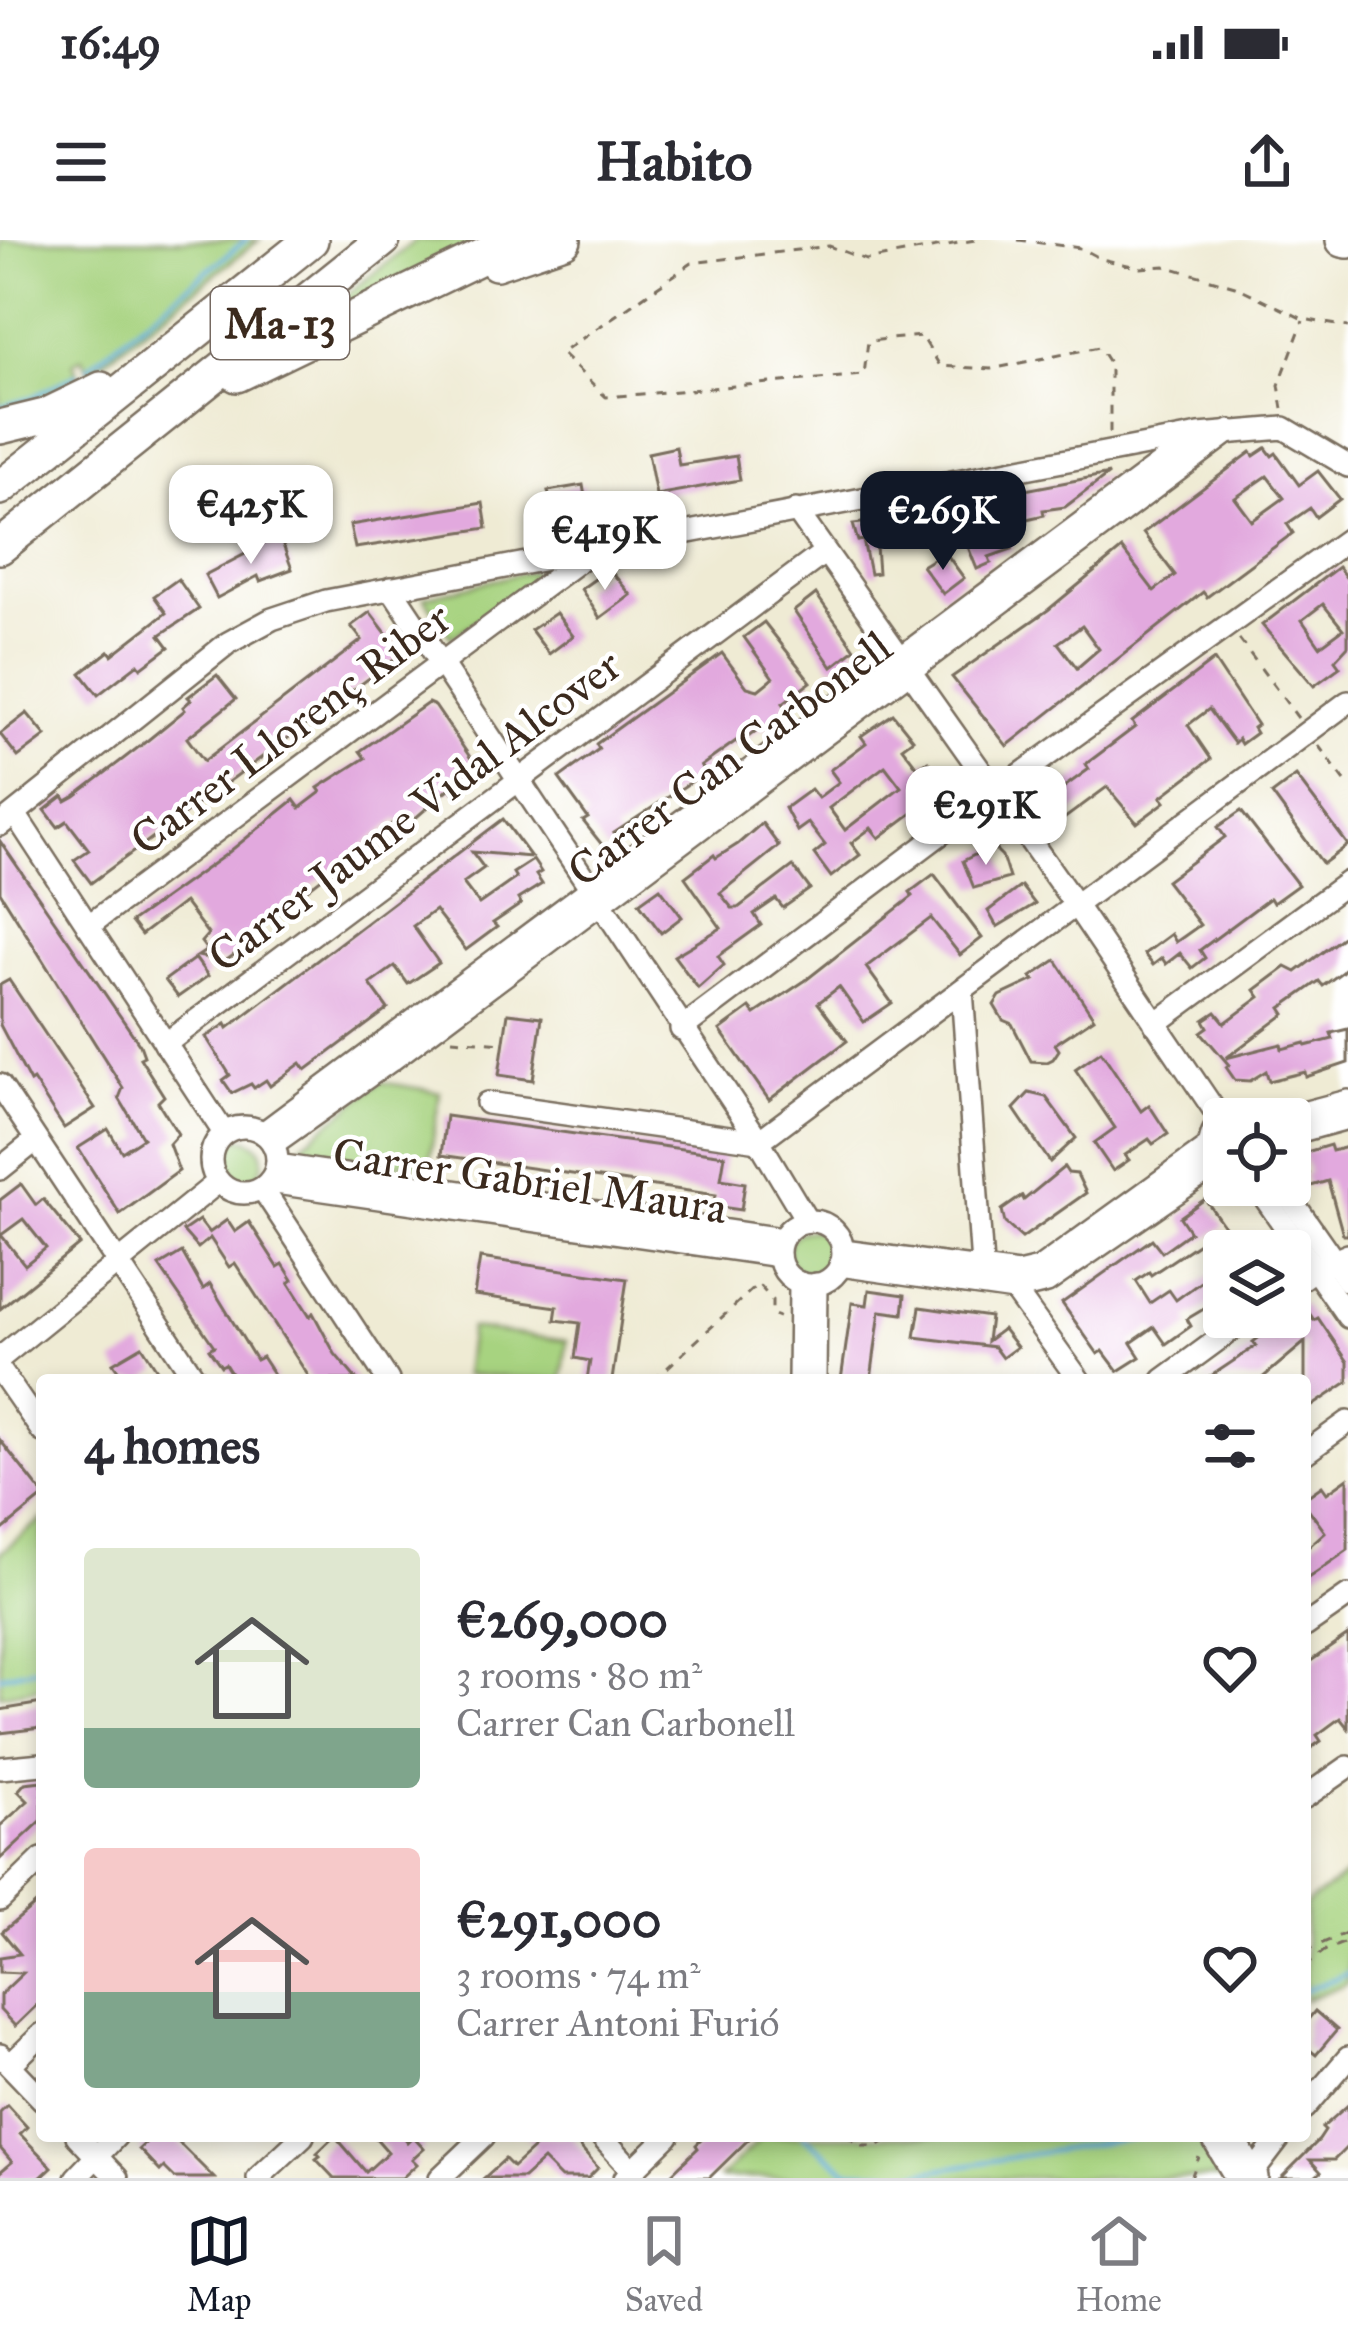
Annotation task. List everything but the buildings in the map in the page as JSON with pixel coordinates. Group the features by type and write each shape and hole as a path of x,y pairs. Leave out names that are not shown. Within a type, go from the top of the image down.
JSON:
{"highway":[{"name":"Ma-13","path":"0,488 311,240"},
{"name":"Ma-13","path":"0,547 383,240"},
{"path":"177,406 516,240"},
{"path":"388,304 564,240"},
{"path":"0,428 45,416 162,359"}],"street":[{"path":"224,1133 88,926 8,819 228,644 272,619 391,588 1199,435 1284,428 1348,466"},
{"name":"Carrer Can Carbonell","path":"269,1163 596,897 905,665 1230,431"},
{"path":"905,665 1199,435"},
{"path":"796,510 1206,1098"},
{"path":"681,1029 1348,538"},
{"name":"Carrer Llorenç Riber","path":"88,926 596,549"},
{"name":"Carrer Jaume Vidal Alcover","path":"165,1044 825,551"},
{"path":"391,588 759,1141 807,1221"},
{"path":"488,1103 759,1141 1348,702"},
{"path":"1155,1024 1348,882"},
{"path":"385,1374 269,1163 244,1127 224,1133 212,1151 210,1162 218,1182 234,1192 269,1163 596,897"},
{"path":"962,990 983,1277"},
{"path":"0,1085 192,1374"},
{"path":"1311,1111 1348,1101"},
{"path":"1311,1128 1348,1118"},
{"path":"0,1169 35,1142"},
{"name":"Carrer Gabriel Maura","path":"269,1163 781,1247"},
{"path":"842,1258 983,1277 1040,1269 1203,1170"},
{"path":"1014,1290 1047,1282 1203,1171"},
{"path":"0,1358 218,1182"},
{"path":"1277,1206 1332,1261 1348,1317"},
{"path":"1295,1206 1348,1281"},
{"path":"807,1221 834,1230 842,1258 829,1280 808,1283 785,1271 781,1247 797,1224 807,1221"},
{"path":"983,1277 1014,1290 1075,1374"},
{"path":"800,1374 808,1283"},
{"path":"808,1283 815,1374"},
{"path":"1171,1374 1221,1338"},
{"path":"0,1370 36,1422"},
{"path":"1311,1449 1348,1422"},
{"path":"1311,1622 1348,1596"},
{"path":"0,1768 36,1765"},
{"path":"1311,1793 1348,1766"},
{"path":"0,1900 36,1865"},
{"path":"36,2038 5,2060 36,2093"},
{"path":"1311,2101 1348,2058"},
{"path":"83,2142 117,2178"},
{"path":"76,2178 109,2142"},
{"path":"258,2178 297,2142"},
{"path":"440,2178 478,2142"},
{"path":"606,2142 629,2174 662,2142"},
{"path":"1235,2142 1249,2177"},
{"path":"1249,2177 1276,2142"},
{"path":"1206,2144 1249,2177"}],"path":[{"path":"975,240 866,260 829,246 692,263 561,353 606,397 865,375 868,341 922,336 940,366 991,369 1099,347 1110,364 1109,432 1114,451"},
{"path":"1018,240 1081,248 1101,259 1141,268 1166,266 1235,286 1303,319 1348,327"},
{"path":"1284,428 1280,385 1303,319"},
{"path":"1227,623 1348,785"},
{"path":"423,1036 504,1042"},
{"path":"661,1374 758,1285 772,1300"},
{"path":"1311,1949 1348,1932"},
{"path":"1311,1963 1348,1941"},
{"path":"856,2142 878,2146 884,2142"},
{"path":"1191,2178 1206,2144"}],"green space":[{"path":"0,240 259,240 90,372 82,358 73,363 80,379 47,400 0,414"},
{"path":"416,240 481,240 324,318 321,315"},
{"path":"531,571 537,580 451,638 424,597"},
{"path":"381,1082 440,1092 429,1166 402,1162 386,1174 305,1163 301,1145"},
{"path":"241,1138 257,1144 263,1160 257,1176 241,1182 225,1176 219,1160 225,1144"},
{"path":"810,1230 825,1237 832,1252 825,1267 810,1274 795,1267 788,1252 795,1237"},
{"path":"470,1328 567,1341 563,1374 464,1374"},
{"path":"36,1524 36,1688 0,1695 0,1553"},
{"path":"1348,1874 1348,1983 1311,1998 1311,1901"},
{"path":"757,2142 1203,2142 1225,2178 720,2178"}],"waterway":[{"path":"88,367 246,240"},
{"path":"0,407 29,399 77,374"},
{"path":"0,1676 36,1668"},
{"path":"1311,1988 1348,1973"},
{"path":"811,2142 847,2171 910,2174 1108,2142"}]}
